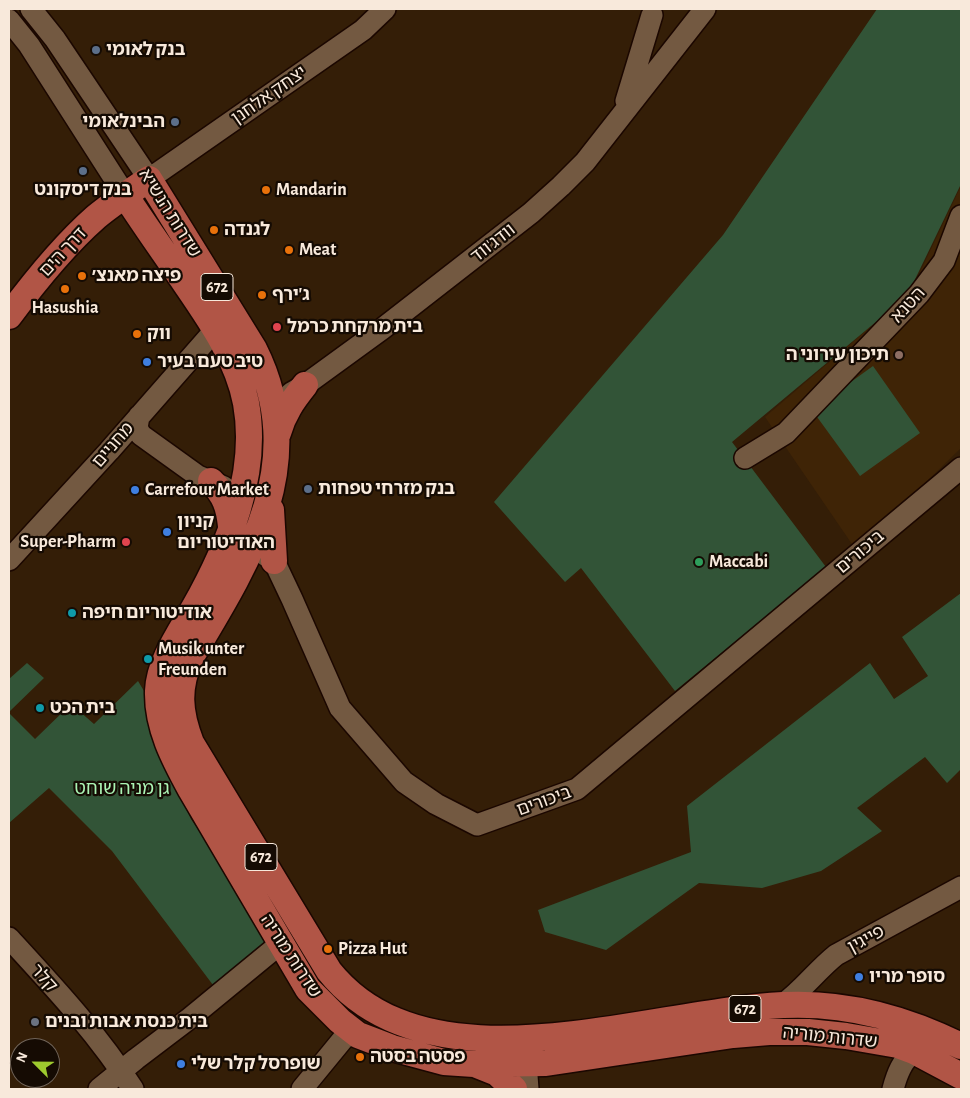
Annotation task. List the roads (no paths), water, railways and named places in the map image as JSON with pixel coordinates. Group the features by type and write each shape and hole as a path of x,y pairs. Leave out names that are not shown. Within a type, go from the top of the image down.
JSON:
{"main road":[{"name":"דרך הים","path":"9,316 53,261 96,218 132,205 149,179"},
{"name":"שדרות הנשיא","path":"149,179 254,350 267,378 274,400 277,433 276,468 263,554"},
{"name":"שדרות הנשיא","path":"132,205 216,329 239,377 246,402 249,433 247,471 241,495"},
{"path":"277,433 293,399 305,385"},
{"path":"211,481 224,497 230,513 231,526"},
{"name":"שדרות מוריה","path":"241,495 221,554 205,589 168,656 159,680 158,703 166,739 176,762 308,989 340,1021 358,1035 392,1048 444,1062 474,1064 527,1077 546,1063 733,1035 770,1032 808,1032 898,1045 914,1051 961,1076"},
{"name":"שדרות מוריה","path":"263,554 235,584 191,657 185,670 181,695 182,712 191,743 329,971 339,984 372,1010 399,1022 457,1038 524,1039 782,1005 810,1005 871,1012 916,1026 961,1046"},
{"path":"474,1064 497,1073 514,1089"}],"street":[{"name":"שדרות הנשיא","path":"31,9 55,39 149,179"},
{"name":"יצחק אלחנן","path":"149,179 363,30 385,9"},
{"name":"וודג'ווד","path":"274,400 282,398 305,385 382,329 531,213 585,162 705,9"},
{"path":"652,12 654,23 677,43"},
{"path":"623,113 652,12"},
{"name":"שדרות הנשיא","path":"9,20 29,45 132,205"},
{"name":"הטנא","path":"745,458 786,433 920,294 944,261 961,216"},
{"name":"מחניים","path":"9,560 109,451 216,329"},
{"path":"239,377 249,393 254,397 268,402 274,400"},
{"path":"139,416 138,431 147,440 198,476 241,495 258,498 271,492"},
{"path":"109,451 127,440 147,440"},
{"name":"ביכורים","path":"263,554 292,599 340,708 404,782 436,804 477,826 577,789 961,468"},
{"path":"221,554 234,544 263,554"},
{"name":"פייגין","path":"782,1005 792,998 836,955 961,887"},
{"path":"99,1089 274,949 279,940"},
{"name":"קלר","path":"11,944 66,1002 121,1070 133,1089"},
{"path":"302,1089 343,1039 348,1036 358,1035"},
{"path":"524,1039 527,1077"},
{"path":"893,1089 901,1066 914,1051"}],"place":[{"name":"בנק לאומי","path":"96,50"},
{"name":"הבינלאומי","path":"175,122"},
{"name":"בנק דיסקונט","path":"83,171"},
{"name":"Mandarin","path":"266,190"},
{"name":"לגנדה","path":"214,230"},
{"name":"Meat","path":"289,250"},
{"name":"פיצה מאנצ׳","path":"82,276"},
{"name":"Hasushia","path":"65,289"},
{"name":"ג'ירף","path":"262,295"},
{"name":"בית מרקחת כרמל","path":"277,327"},
{"name":"ווק","path":"137,334"},
{"name":"תיכון עירוני ה","path":"899,355"},
{"name":"טיב טעם בעיר","path":"147,362"},
{"name":"בנק מזרחי טפחות","path":"308,489"},
{"name":"Carrefour Market","path":"135,490"},
{"name":"קניון האודיטוריום","path":"167,532"},
{"name":"Super-Pharm","path":"126,542"},
{"name":"Maccabi","path":"699,562"},
{"name":"אודיטוריום חיפה","path":"72,613"},
{"name":"Musik unter Freunden","path":"148,659"},
{"name":"בית הכט","path":"40,708"},
{"name":"Pizza Hut","path":"328,949"},
{"name":"סופר מריו","path":"859,977"},
{"name":"בית כנסת אבות ובנים","path":"35,1022"},
{"name":"פסטה בסטה","path":"360,1057"},
{"name":"שופרסל קלר שלי","path":"181,1064"}],"park label":[{"name":"גן מניה שוחט","path":"122,789"}]}
